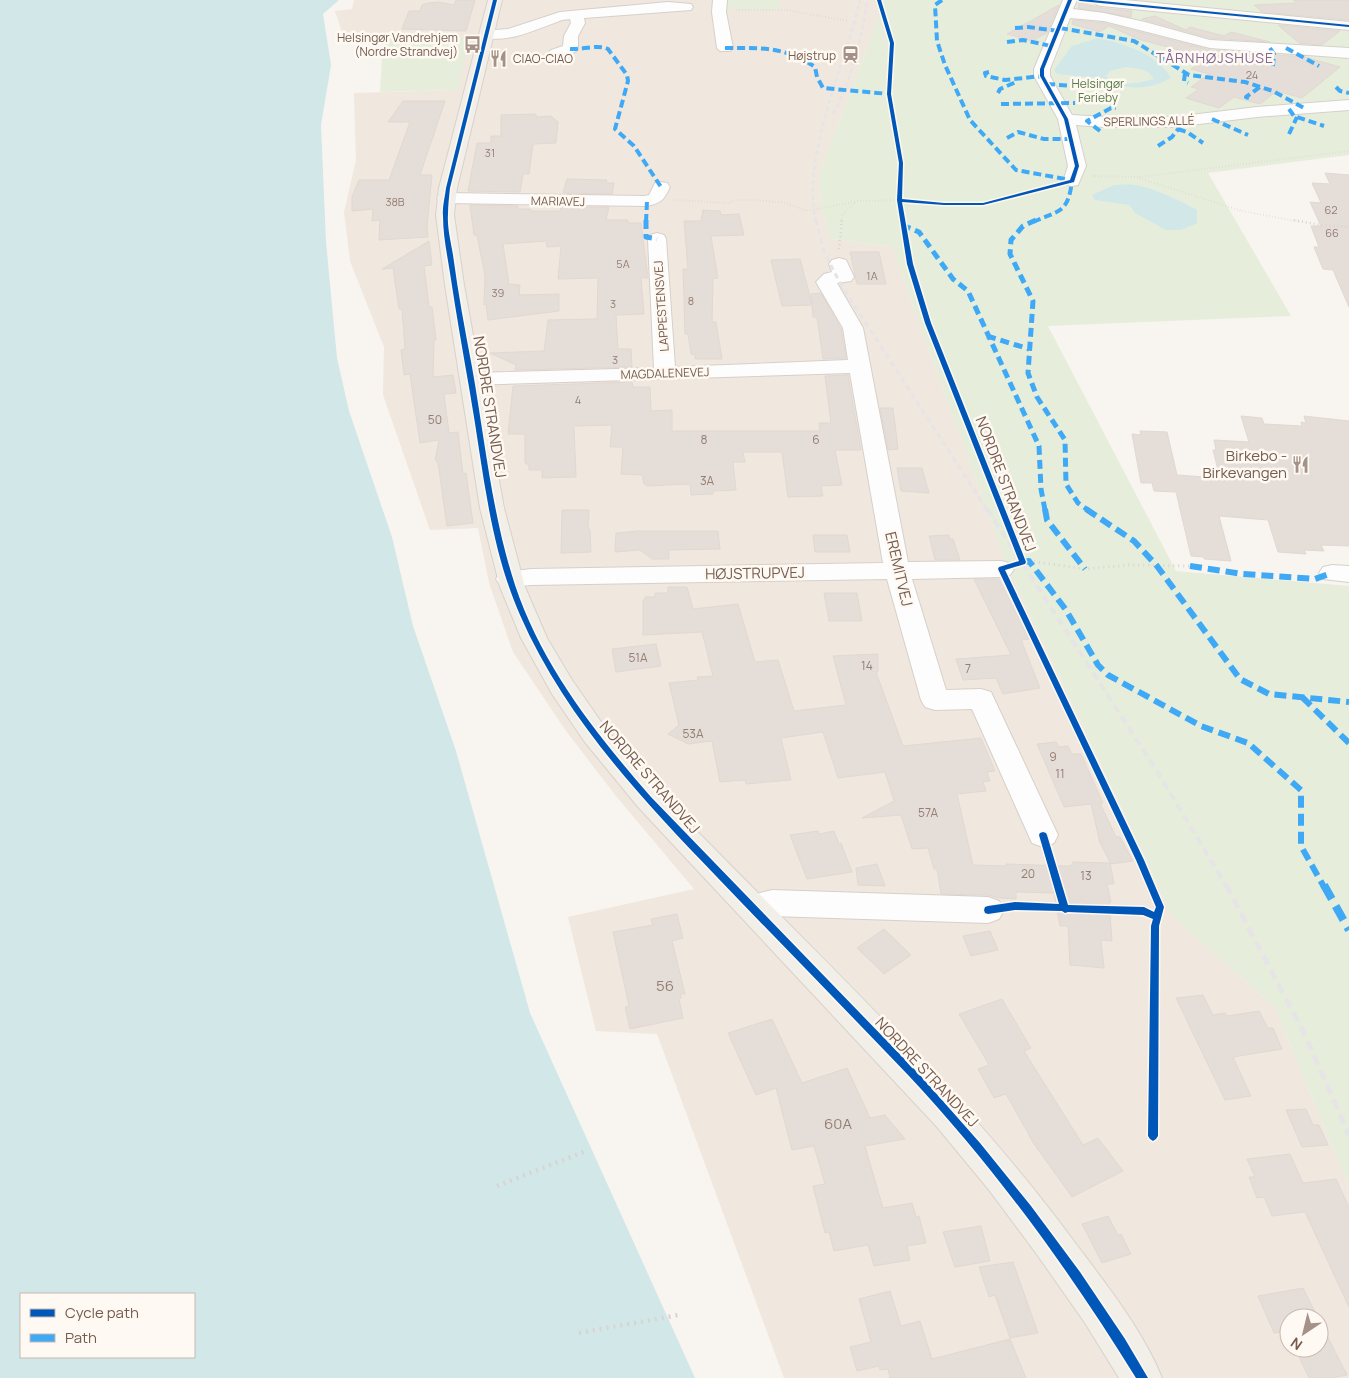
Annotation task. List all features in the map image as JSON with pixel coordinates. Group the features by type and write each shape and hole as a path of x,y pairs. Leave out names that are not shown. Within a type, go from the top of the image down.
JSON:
{"main road":[{"name":"NORDRE STRANDVEJ","path":"495,0 446,198 446,223 488,483 509,579 544,658 586,723 611,757 648,799 943,1107 979,1148 1070,1269 1142,1378"}],"street":[{"path":"1080,0 1349,26"},
{"path":"487,34 510,33 560,16 685,4 719,6 725,48"},
{"path":"1072,181 1077,166 1066,119 1042,76 1042,69 1068,7 1210,44 1349,53"},
{"path":"556,53 570,49 571,36 578,23 576,15"},
{"name":"SPERLINGS ALLÉ","path":"1066,119 1104,122 1174,122 1257,112 1349,105"},
{"name":"MARIAVEJ","path":"446,198 630,202 647,201 659,192"},
{"name":"LAPPESTENSVEJ","path":"657,239 666,374"},
{"name":"EREMITVEJ","path":"840,264 844,277 831,278 826,282 853,328 897,570 935,700 982,699 1044,835"},
{"name":"MAGDALENEVEJ","path":"471,379 666,374 859,366"},
{"name":"HØJSTRUPVEJ","path":"509,579 531,577 1001,569"},
{"path":"752,907 772,903 988,910"}],"path":[{"path":"719,6 787,10 848,21"},
{"path":"1072,181 1092,176 1136,177 1349,151"},
{"path":"1136,177 1242,211 1320,225 1349,227"},
{"path":"659,192 728,203 736,200 757,200 786,203 804,210 813,210 858,201 900,204 900,191"},
{"path":"840,264 838,242 842,229 842,215 858,201"},
{"path":"1029,561 1085,569 1129,565 1190,566"},
{"path":"497,1186 586,1151"},
{"path":"579,1333 678,1315"}],"shaded area":[{"path":"0,0 339,0 323,14 331,65 321,125 326,242 337,358 349,411 392,537 413,626 456,751 530,1013 695,1378 0,1378"},
{"path":"354,0 878,0 880,14 819,175 821,206 831,239 892,247 1005,561 1172,915 1275,1008 1349,1186 1349,1378 784,1378 657,1034 596,1031 568,917 694,889 616,796 566,731 513,652 489,583 478,528 430,530 383,395 384,347 350,261 344,212 356,160 354,93 456,90 471,37 344,38 335,11 352,9"},
{"path":"1098,38 1119,43 1139,51 1157,62 1171,78 1145,87 1128,87 1100,81 1098,78 1057,74 1054,70 1072,46","holes":["1126,67 1145,71 1152,75 1154,79 1136,83 1123,83 1111,80 1106,76 1110,71"]},
{"path":"1114,185 1141,186 1158,191 1197,210 1197,223 1181,230 1166,230 1135,213 1129,205 1095,200 1092,195"}],"green space":[{"path":"722,0 778,0 779,10 723,9"},
{"name":"Helsingør Ferieby","path":"878,0 1349,0 1349,155 1208,173 1291,316 1048,326 1176,571 1349,586 1349,1186 1275,1008 1172,915 1005,561 892,247 831,239 821,206 819,175 880,14","holes":["1161,194 1180,201 1135,213 1129,205 1120,203"]},
{"path":"471,37 457,90 380,92 383,38"}],"building":[{"path":"456,0 475,0 466,31 402,29 409,11 420,11 422,5 429,3 439,2 454,5"},
{"path":"1293,0 1349,0 1349,20 1262,12 1254,5 1297,3"},
{"path":"1079,3 1102,8 1132,11 1131,17 1078,8"},
{"path":"1059,5 1047,33 1032,41 1007,34"},
{"path":"1155,16 1186,30 1190,27 1224,36 1231,32 1270,42 1210,38 1142,19"},
{"path":"1073,20 1104,23 1210,50 1305,57 1340,67 1302,98 1277,91 1260,104 1234,97 1219,108 1186,98 1199,89 1191,87 1209,74 1191,69 1209,58 1138,39 1109,26 1100,32 1072,24"},
{"path":"1278,25 1340,31 1322,45 1299,43"},
{"path":"403,101 445,101 420,175 432,175 427,227 428,237 379,240 380,220 372,221 373,209 352,211 352,197 359,180 389,180 410,122 388,122"},
{"path":"536,114 536,117 551,116 558,122 556,143 533,144 529,174 523,174 520,192 468,191 477,143 491,143 491,136 501,136 501,115"},
{"path":"1325,173 1349,175 1349,307 1333,270 1323,269 1314,247 1319,247 1311,226 1321,226 1310,202 1321,203 1312,183 1330,184"},
{"path":"567,179 607,180 606,183 614,183 612,194 563,193"},
{"path":"470,205 518,206 518,209 530,209 530,211 560,211 561,207 609,207 606,220 628,220 628,223 641,223 648,278 641,278 644,314 616,315 618,349 631,349 632,367 515,370 516,365 490,353 544,351 548,320 597,319 598,278 558,279 561,246 547,247 546,241 503,244 509,284 520,285 519,295 559,294 559,311 488,320 486,304 484,305 485,276 477,235 474,235"},
{"path":"703,210 720,211 721,215 739,214 744,235 711,236 718,278 713,279 712,322 716,322 722,359 695,359 695,355 691,354 688,334 685,334 683,269 688,269 684,221 701,221"},
{"path":"429,241 432,265 424,266 429,307 432,307 436,340 434,340 433,377 453,375 456,393 444,394 449,433 458,432 463,474 466,473 473,523 447,526 438,463 435,460 439,440 420,443 410,374 404,375 401,350 405,349 402,309 399,309 393,268 382,269"},
{"path":"850,252 879,252 886,284 857,284"},
{"path":"800,259 812,304 811,294 821,293 841,329 846,358 823,359 817,317 813,317 812,305 782,306 771,260"},
{"path":"848,375 861,450 835,450 842,485 821,486 823,496 788,497 782,452 743,452 745,462 733,462 736,490 713,491 713,494 691,495 690,484 647,486 644,484 642,475 621,474 623,447 610,447 612,425 574,426 576,477 542,478 542,470 529,470 529,465 525,463 525,434 508,434 513,386 632,382 633,387 650,387 651,411 672,410 672,431 820,431 819,423 831,423 825,376"},
{"path":"880,408 893,408 898,449 888,450"},
{"path":"1241,416 1262,418 1264,424 1302,426 1301,422 1306,423 1304,416 1349,421 1349,546 1321,545 1324,551 1304,550 1306,554 1278,552 1268,520 1219,516 1231,561 1191,556 1176,492 1154,491 1152,483 1141,483 1132,434 1141,435 1140,431 1167,432 1177,475 1220,478 1213,450 1216,450 1214,440 1249,442"},
{"path":"897,468 922,468 929,493 901,491"},
{"path":"562,510 589,510 588,529 590,529 591,552 561,553"},
{"path":"638,531 718,531 720,549 669,550 669,559 652,559 640,550 615,552 616,533"},
{"path":"813,535 847,535 850,552 815,552"},
{"path":"949,535 950,539 953,539 960,560 935,560 929,536"},
{"path":"974,579 999,579 1029,639 1021,640 1040,688 1003,694 996,678 963,680 956,659 1011,655"},
{"path":"668,587 687,587 693,609 738,604 755,662 778,660 794,711 846,705 833,656 878,654 878,672 876,672 903,746 981,738 995,771 987,772 990,781 983,782 986,791 957,794 973,865 1071,866 1073,862 1110,863 1114,884 1107,884 1111,902 1109,902 1112,941 1101,940 1104,968 1070,965 1068,926 1060,926 1054,893 1016,892 1016,899 988,895 941,894 937,869 934,869 928,848 912,849 901,815 862,818 894,801 885,772 838,778 823,732 781,738 791,780 746,784 745,780 720,782 712,741 688,744 668,734 679,725 669,683 698,680 697,677 713,676 702,632 643,635 643,600 645,600 645,597 655,597 655,593 668,593"},
{"path":"824,593 857,593 862,621 829,621"},
{"path":"656,644 661,666 616,672 612,649"},
{"path":"1056,742 1059,747 1068,746 1072,754 1081,754 1103,803 1100,803 1116,837 1120,837 1133,861 1111,864 1100,843 1091,804 1064,807 1037,744"},
{"path":"818,831 819,834 834,831 839,844 841,843 852,872 807,879 790,835"},
{"path":"877,864 885,886 858,885 856,868"},
{"path":"677,914 683,938 672,941 685,994 680,994 681,998 679,999 683,1018 630,1029 625,1007 629,1006 613,932 653,925 651,919"},
{"path":"884,929 911,955 884,974 857,948"},
{"path":"990,931 998,950 971,956 963,936"},
{"path":"1203,995 1213,1015 1225,1013 1227,1016 1259,1011 1268,1028 1273,1028 1282,1049 1233,1057 1251,1096 1225,1100 1176,998"},
{"path":"1002,999 1031,1048 1024,1051 1083,1145 1098,1138 1123,1171 1072,1197 1034,1144 1006,1094 994,1098 978,1069 989,1065 959,1014"},
{"path":"772,1019 802,1083 847,1068 870,1118 885,1115 905,1139 865,1146 883,1208 912,1203 916,1217 919,1216 926,1243 907,1246 910,1260 874,1266 868,1245 834,1251 829,1232 825,1233 813,1186 825,1184 814,1146 792,1150 776,1088 756,1095 728,1033"},
{"path":"1306,1109 1313,1125 1319,1125 1328,1145 1302,1147 1286,1110"},
{"path":"1290,1154 1303,1183 1336,1179 1349,1207 1349,1307 1305,1212 1272,1216 1264,1197 1257,1198 1249,1177 1255,1177 1247,1159"},
{"path":"1108,1216 1118,1235 1121,1234 1131,1254 1102,1263 1082,1224"},
{"path":"981,1226 990,1261 955,1267 943,1232"},
{"path":"1013,1262 1038,1333 1010,1338 995,1295 989,1297 979,1267"},
{"path":"1303,1288 1313,1308 1279,1308 1279,1332 1274,1333 1258,1296"},
{"path":"890,1291 901,1326 920,1321 932,1359 1010,1339 1026,1378 890,1378 888,1369 880,1370 879,1366 857,1371 850,1347 871,1342 859,1299"},
{"path":"1329,1340 1347,1375 1330,1378 1309,1378 1300,1358 1329,1358"}],"railway":[{"path":"816,222 813,196 814,169 819,140 860,0"},
{"path":"833,114 851,73 862,30 867,0"},
{"path":"816,220 824,252 840,283 987,510"},
{"path":"987,509 1155,768 1227,887"},
{"path":"1226,885 1305,1035 1349,1135"}],"marked path":[{"path":"942,0 935,5 937,41 945,65 970,120 1016,170 1065,179"},
{"path":"1015,28 1028,27 1059,31"},
{"path":"1060,28 1134,41 1189,75 1245,82 1273,91 1304,108"},
{"path":"1007,42 1023,40 1051,46"},
{"path":"570,49 581,50 604,47 608,49 627,75 628,81 615,129 634,146 661,187"},
{"path":"725,48 772,48 782,50 803,59 815,67 817,77 823,88 889,94"},
{"path":"1270,48 1274,54 1273,66"},
{"path":"1286,48 1319,66"},
{"path":"989,72 985,73 986,76 1005,80 1042,76"},
{"path":"1185,73 1184,81 1188,83"},
{"path":"998,93 1000,89 1016,82"},
{"path":"1047,84 1074,86"},
{"path":"1249,98 1246,97 1248,94 1260,87"},
{"path":"1336,87 1340,91 1349,93"},
{"path":"1001,104 1075,103"},
{"path":"1100,131 1087,121 1111,108 1116,108"},
{"path":"1289,109 1294,116 1324,126"},
{"path":"1289,134 1297,117"},
{"path":"1212,119 1248,135"},
{"path":"1158,146 1172,137 1179,128 1174,122"},
{"path":"1178,129 1187,132 1203,143"},
{"path":"1007,138 1018,132 1044,139 1071,139"},
{"path":"1072,181 1070,199 1064,208 1023,226 1011,240 1010,254 1033,301 1028,373 1037,397 1065,440 1066,484 1078,503 1134,541 1157,566 1240,679 1269,694 1349,702"},
{"path":"647,201 646,237 657,239"},
{"path":"902,225 919,232 953,279 968,291 1039,446 1041,489 1047,520 1085,569"},
{"path":"987,336 1029,349"},
{"path":"1023,562 1029,561 1066,610 1098,665 1108,675 1201,726 1248,743 1301,790 1301,846 1349,930"},
{"path":"1190,566 1243,574 1315,579 1332,573"},
{"path":"1302,697 1349,743"}],"cycle path":[{"path":"495,0 448,188 445,215 492,508 512,587 534,638 562,687 594,733 648,799 939,1102 976,1146 1052,1242 1099,1309 1142,1378"},
{"path":"879,0 892,43 889,94 901,163 899,200 910,264 928,323 1023,562 1001,569 1140,860 1160,907 1155,926 1153,1136"},
{"path":"899,200 944,204 983,204 1072,181 1077,166 1066,119 1042,76 1042,69 1070,0"},
{"path":"1080,0 1349,26"},
{"path":"1043,835 1065,909"},
{"path":"988,910 1015,906 1144,911 1158,917"}],"place":[{"name":"Helsingør Vandrehjem (Nordre Strandvej)","path":"472,44"},
{"name":"Højstrup","path":"850,55"},
{"name":"CIAO-CIAO","path":"499,58"},
{"name":"Birkebo - Birkevangen","path":"1301,464"}],"district":[{"name":"TÅRNHØJSHUSE","path":"1215,57"}]}
